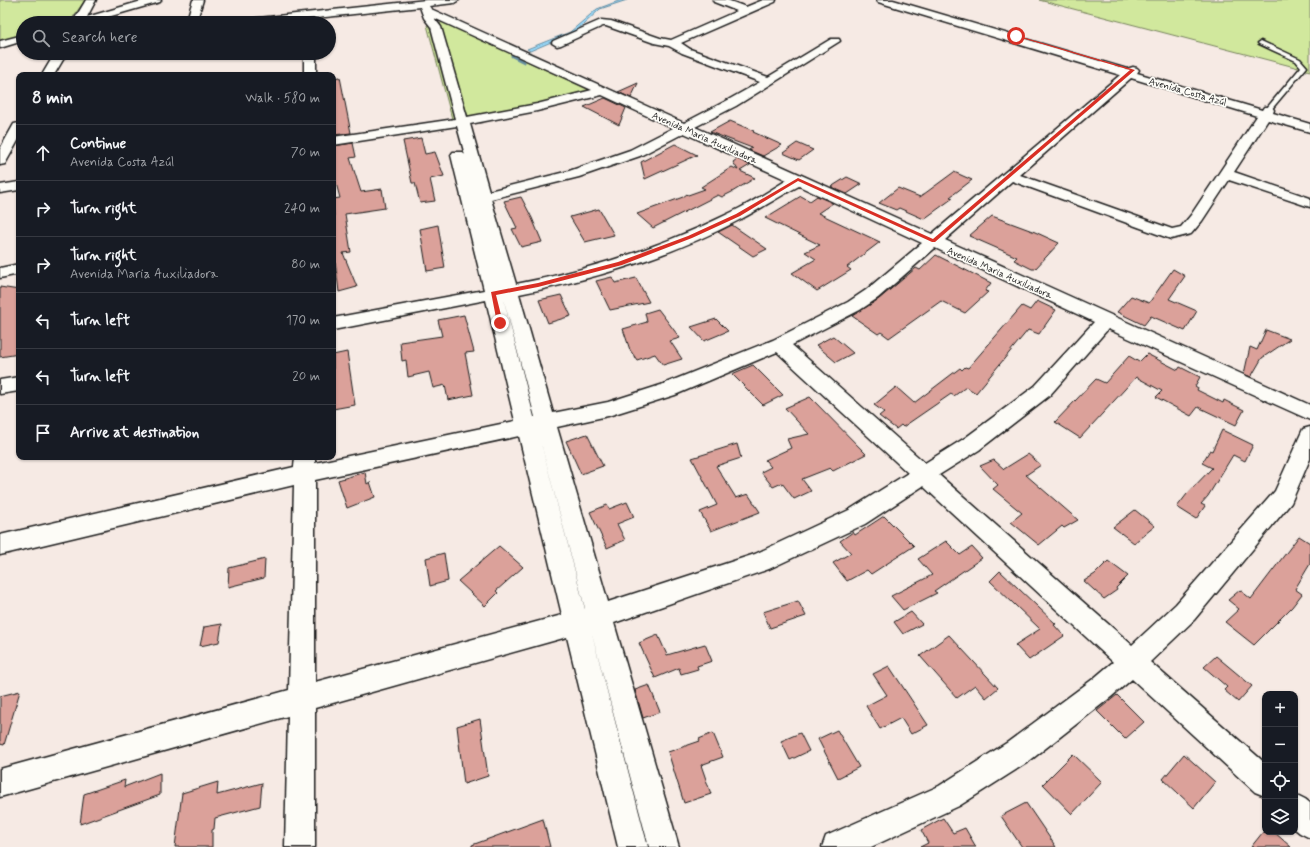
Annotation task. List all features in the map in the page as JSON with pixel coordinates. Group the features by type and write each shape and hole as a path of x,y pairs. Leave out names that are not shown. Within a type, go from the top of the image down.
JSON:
{"street":[{"path":"81,16 91,0"},
{"path":"101,16 156,0"},
{"path":"193,16 198,0"},
{"path":"311,15 425,8 454,0"},
{"path":"718,0 746,11"},
{"path":"672,44 771,0"},
{"name":"Avenida Costa Azúl","path":"882,0 1014,37"},
{"name":"Avenida Costa Azúl","path":"897,0 1131,72 1267,112 1310,122"},
{"path":"425,8 425,28 456,123 588,619 664,847"},
{"name":"Avenida Maria Auxiliadora","path":"425,8 1310,413"},
{"path":"557,43 601,22 607,22 658,41 672,44 686,51 769,81"},
{"path":"0,45 16,40"},
{"path":"476,198 574,174 641,151 732,103 835,41"},
{"path":"50,72 57,60"},
{"path":"310,60 310,72"},
{"path":"336,459 536,424 608,409 668,390 779,344 854,306 872,294 1131,72"},
{"path":"336,141 456,123 541,107 604,91"},
{"path":"1010,176 1171,234 1186,231 1197,218 1267,112"},
{"name":"Avenida Costa Azúl","path":"1267,112 1310,128"},
{"path":"0,160 16,132"},
{"path":"1226,174 1310,203"},
{"path":"336,323 538,285 620,264 690,237 738,215 798,180"},
{"path":"0,189 16,186"},
{"path":"0,273 16,270"},
{"path":"0,783 625,609 761,562 857,517 972,444 1042,391 1106,320"},
{"path":"779,344 1262,779"},
{"path":"0,387 16,384"},
{"path":"837,847 949,796 1018,752 1102,688 1132,662 1185,612 1283,497 1310,435"},
{"path":"0,545 305,465 333,460"},
{"path":"300,847 305,465"},
{"path":"588,619 633,847"},
{"path":"1298,812 1310,823"}],"lane":[{"path":"1261,43 1298,60 1304,67 1267,112"}],"green space":[{"path":"0,0 85,0 74,16 16,16 16,39 0,43"},
{"path":"1039,0 1310,0 1310,71"},
{"path":"442,22 591,91 523,108 468,117 440,24"},
{"path":"430,24 456,119 452,119 427,25"}],"water":[{"path":"621,0 627,0 600,9 583,25 570,34 530,51 527,49 570,32 597,9"}],"building":[{"path":"340,77 351,133 336,135 336,78"},
{"path":"638,83 631,98 618,92"},
{"path":"605,98 626,108 619,125 584,107"},
{"path":"730,121 782,145 763,156 749,150 752,148 710,132"},
{"path":"421,138 425,154 435,152 444,176 430,179 435,201 420,203 415,183 412,183 403,141"},
{"path":"353,143 356,157 350,158 361,192 382,189 385,208 345,214 351,252 343,253 357,287 339,292 336,268 336,199 340,198 336,183 336,146"},
{"path":"797,143 813,150 799,160 783,153"},
{"path":"675,144 697,155 645,179 641,162"},
{"path":"737,159 750,165 740,171 755,178 732,192 722,197 718,195 653,228 637,214 683,197 687,194 688,195 705,189 701,187 732,167 738,170 733,162"},
{"path":"954,172 972,180 950,197 953,198 924,219 899,208 896,210 879,203 898,188 920,197"},
{"path":"847,177 862,184 847,194 831,187"},
{"path":"801,196 810,201 817,196 833,203 818,213 880,242 847,267 851,270 817,291 792,273 816,259 805,252 820,245 765,218"},
{"path":"521,197 542,242 521,247 512,229 517,228 504,201"},
{"path":"599,209 614,235 585,242 570,217"},
{"path":"992,216 1035,232 1059,243 1035,269 1032,269 1014,260 1017,257 969,236"},
{"path":"438,225 445,268 427,271 420,229"},
{"path":"732,225 767,249 753,256 718,232"},
{"path":"936,255 991,283 985,291 988,292 965,313 941,301 889,338 881,332 878,334 852,316 879,299 916,268 920,270"},
{"path":"1173,269 1185,276 1169,299 1197,311 1185,331 1151,316 1144,325 1117,312 1131,296 1149,303"},
{"path":"612,277 615,283 636,278 649,302 610,310 596,281"},
{"path":"0,287 16,290 16,354 0,357"},
{"path":"561,295 571,316 548,323 539,300"},
{"path":"1037,301 1056,310 1039,334 1028,330 976,393 966,387 954,396 951,394 903,427 901,425 896,429 879,416 884,412 874,405 896,387 914,403 960,368 962,370 965,367 968,368 1022,306 1030,310"},
{"path":"658,309 680,338 670,341 682,359 663,365 655,354 637,360 630,350 623,329 647,322 645,313"},
{"path":"464,315 474,352 465,353 473,395 448,400 445,385 433,388 429,372 408,377 406,360 402,361 400,342 442,336 438,320"},
{"path":"716,319 728,331 704,341 691,327"},
{"path":"1266,330 1290,339 1262,358 1251,377 1244,374 1250,347 1257,350"},
{"path":"833,336 853,353 836,362 816,345"},
{"path":"347,352 355,405 336,408 336,354"},
{"path":"1147,354 1178,370 1180,367 1200,377 1195,386 1198,388 1197,390 1223,403 1224,400 1244,410 1236,425 1198,407 1191,416 1156,397 1162,391 1136,377 1080,438 1055,422 1096,379 1105,383 1129,356 1139,362"},
{"path":"753,365 783,395 763,405 732,374"},
{"path":"810,397 866,454 833,471 830,468 802,479 811,491 794,499 782,483 773,487 761,472 771,467 765,460 791,448 787,439 809,434 785,408"},
{"path":"1222,430 1253,445 1245,461 1233,455 1208,496 1201,504 1205,506 1196,519 1177,507 1187,494 1212,468 1202,463 1210,450 1212,451"},
{"path":"587,434 603,466 581,474 566,441"},
{"path":"737,444 741,458 716,466 736,498 748,494 760,512 711,531 700,512 717,505 692,458"},
{"path":"1028,454 1041,465 1026,475 1078,520 1064,528 1062,526 1039,545 1011,522 1022,513 993,489 998,485 980,466 994,460 1004,469"},
{"path":"365,472 367,484 370,482 375,497 347,508 338,480"},
{"path":"627,502 634,517 617,524 625,540 607,548 590,512 607,505 609,509"},
{"path":"1135,510 1155,526 1134,543 1113,527"},
{"path":"884,516 914,546 871,574 867,570 847,581 833,563 851,553 840,541 853,532 855,535"},
{"path":"1299,536 1310,543 1310,564 1295,589 1302,594 1292,607 1254,645 1225,622 1239,609 1228,600 1240,590 1251,599"},
{"path":"946,541 960,555 972,547 982,558 934,591 937,593 903,610 891,596 932,575 918,559"},
{"path":"499,546 523,567 496,591 498,593 485,606 458,581"},
{"path":"444,553 448,581 430,586 426,558"},
{"path":"265,559 264,578 228,587 229,568"},
{"path":"1108,561 1128,576 1116,588 1117,590 1104,599 1084,581 1095,574"},
{"path":"1000,571 1056,624 1054,625 1064,636 1029,660 1015,645 1040,629 990,581"},
{"path":"798,601 806,616 770,628 763,612"},
{"path":"911,612 922,624 903,634 894,622"},
{"path":"222,624 219,642 200,646 204,627"},
{"path":"658,635 667,655 705,644 712,661 697,666 698,669 681,674 679,668 655,678 639,643"},
{"path":"949,635 998,688 986,698 975,685 957,698 920,656"},
{"path":"1216,656 1252,686 1238,702 1224,690 1227,687 1204,667"},
{"path":"889,666 928,725 911,734 901,718 880,729 866,706 887,695 873,674"},
{"path":"649,685 660,712 643,718 635,690"},
{"path":"20,691 4,745 0,744 0,696"},
{"path":"1117,695 1144,722 1125,739 1097,711"},
{"path":"480,719 488,776 464,784 457,726"},
{"path":"837,730 859,767 838,778 818,739"},
{"path":"713,733 723,757 701,765 711,794 684,803 668,752 700,741 699,739"},
{"path":"800,733 809,751 790,760 781,741"},
{"path":"1073,754 1102,782 1072,814 1043,784"},
{"path":"1184,754 1215,782 1194,808 1163,779"},
{"path":"160,773 160,795 80,824 84,794 125,780 124,787"},
{"path":"218,782 217,795 262,783 260,806 215,818 214,829 212,830 212,847 175,847 182,793"},
{"path":"1026,803 1056,847 1022,847 1001,816"},
{"path":"943,818 953,833 965,828 976,847 920,847 928,843 921,830"},
{"path":"543,819 550,847 472,847 472,845"},
{"path":"1262,833 1262,835 1277,835 1291,847 1251,847"}],"waterway":[{"path":"512,56 524,62"}],"route":[{"path":"500,323 493,294 538,285 620,264 690,237 738,215 798,180 934,241 1133,70 1016,36"}]}
